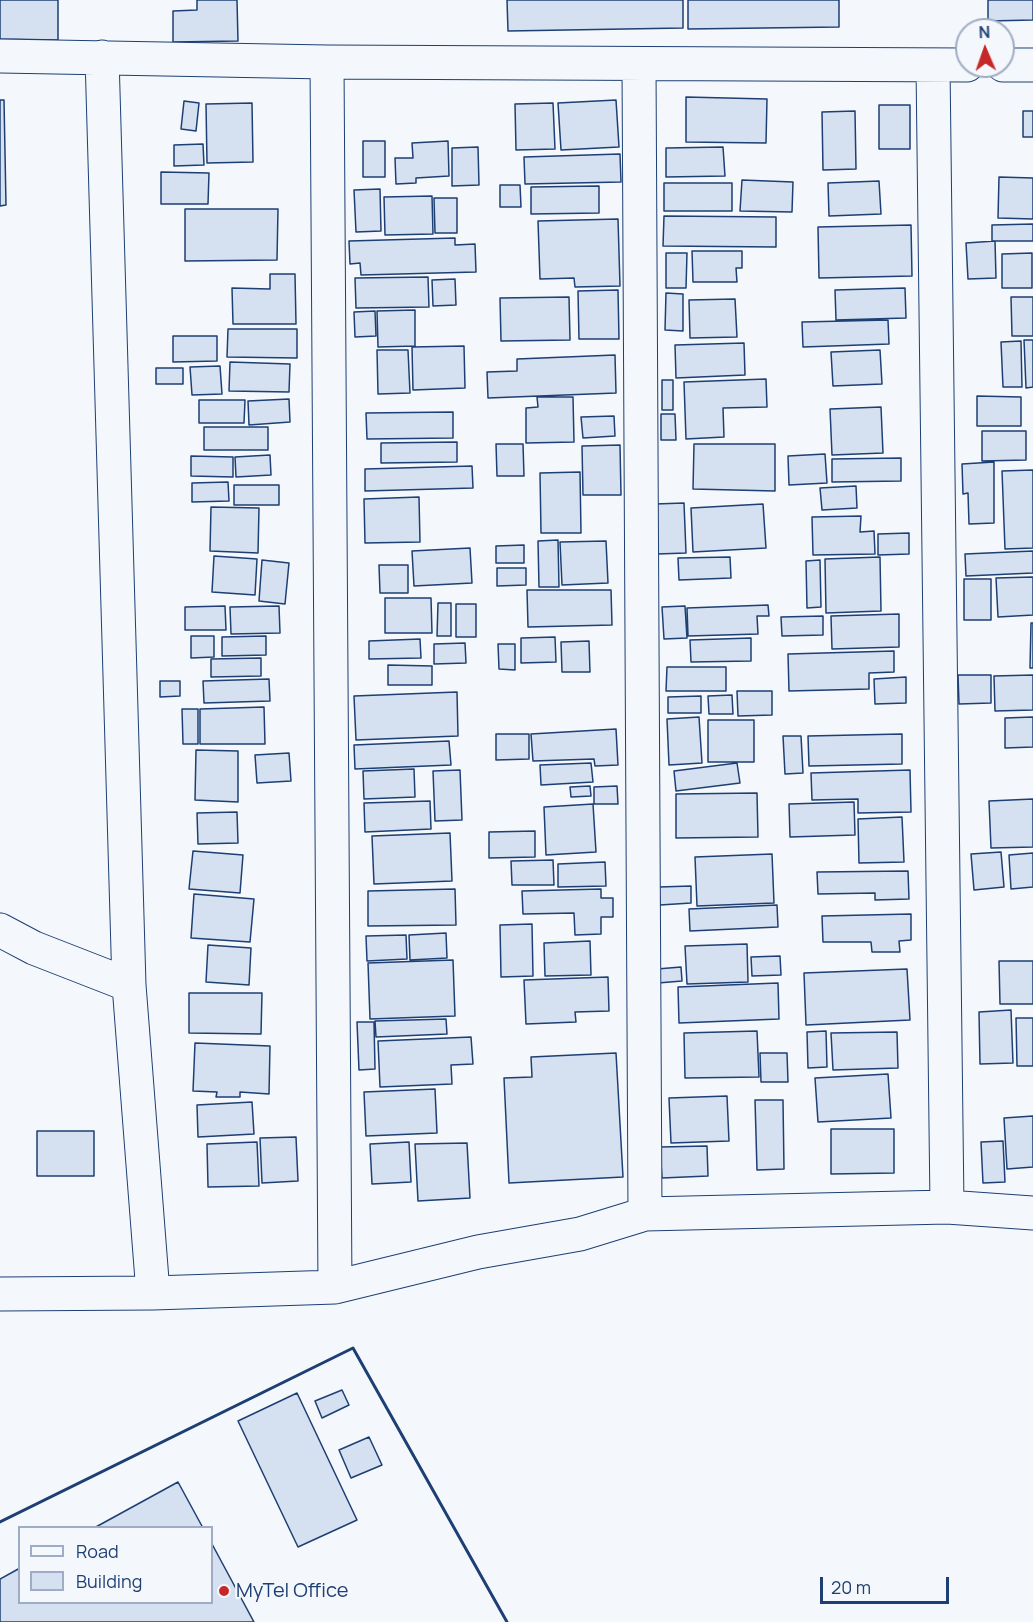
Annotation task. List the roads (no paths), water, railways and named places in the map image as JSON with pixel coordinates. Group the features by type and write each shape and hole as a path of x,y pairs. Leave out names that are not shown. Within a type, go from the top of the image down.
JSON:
{"street":[{"path":"0,56 327,62 955,65"},
{"path":"102,57 129,985 153,1293"},
{"path":"327,62 335,1287"},
{"path":"639,65 645,1214"},
{"path":"1015,65 1033,65"},
{"path":"933,66 948,1207"},
{"path":"0,930 34,948 129,985"},
{"path":"0,1294 153,1293 335,1287 478,1252 580,1234 645,1214 948,1207 1033,1213"}],"place":[{"name":"MyTel Office","path":"224,1591"}]}
